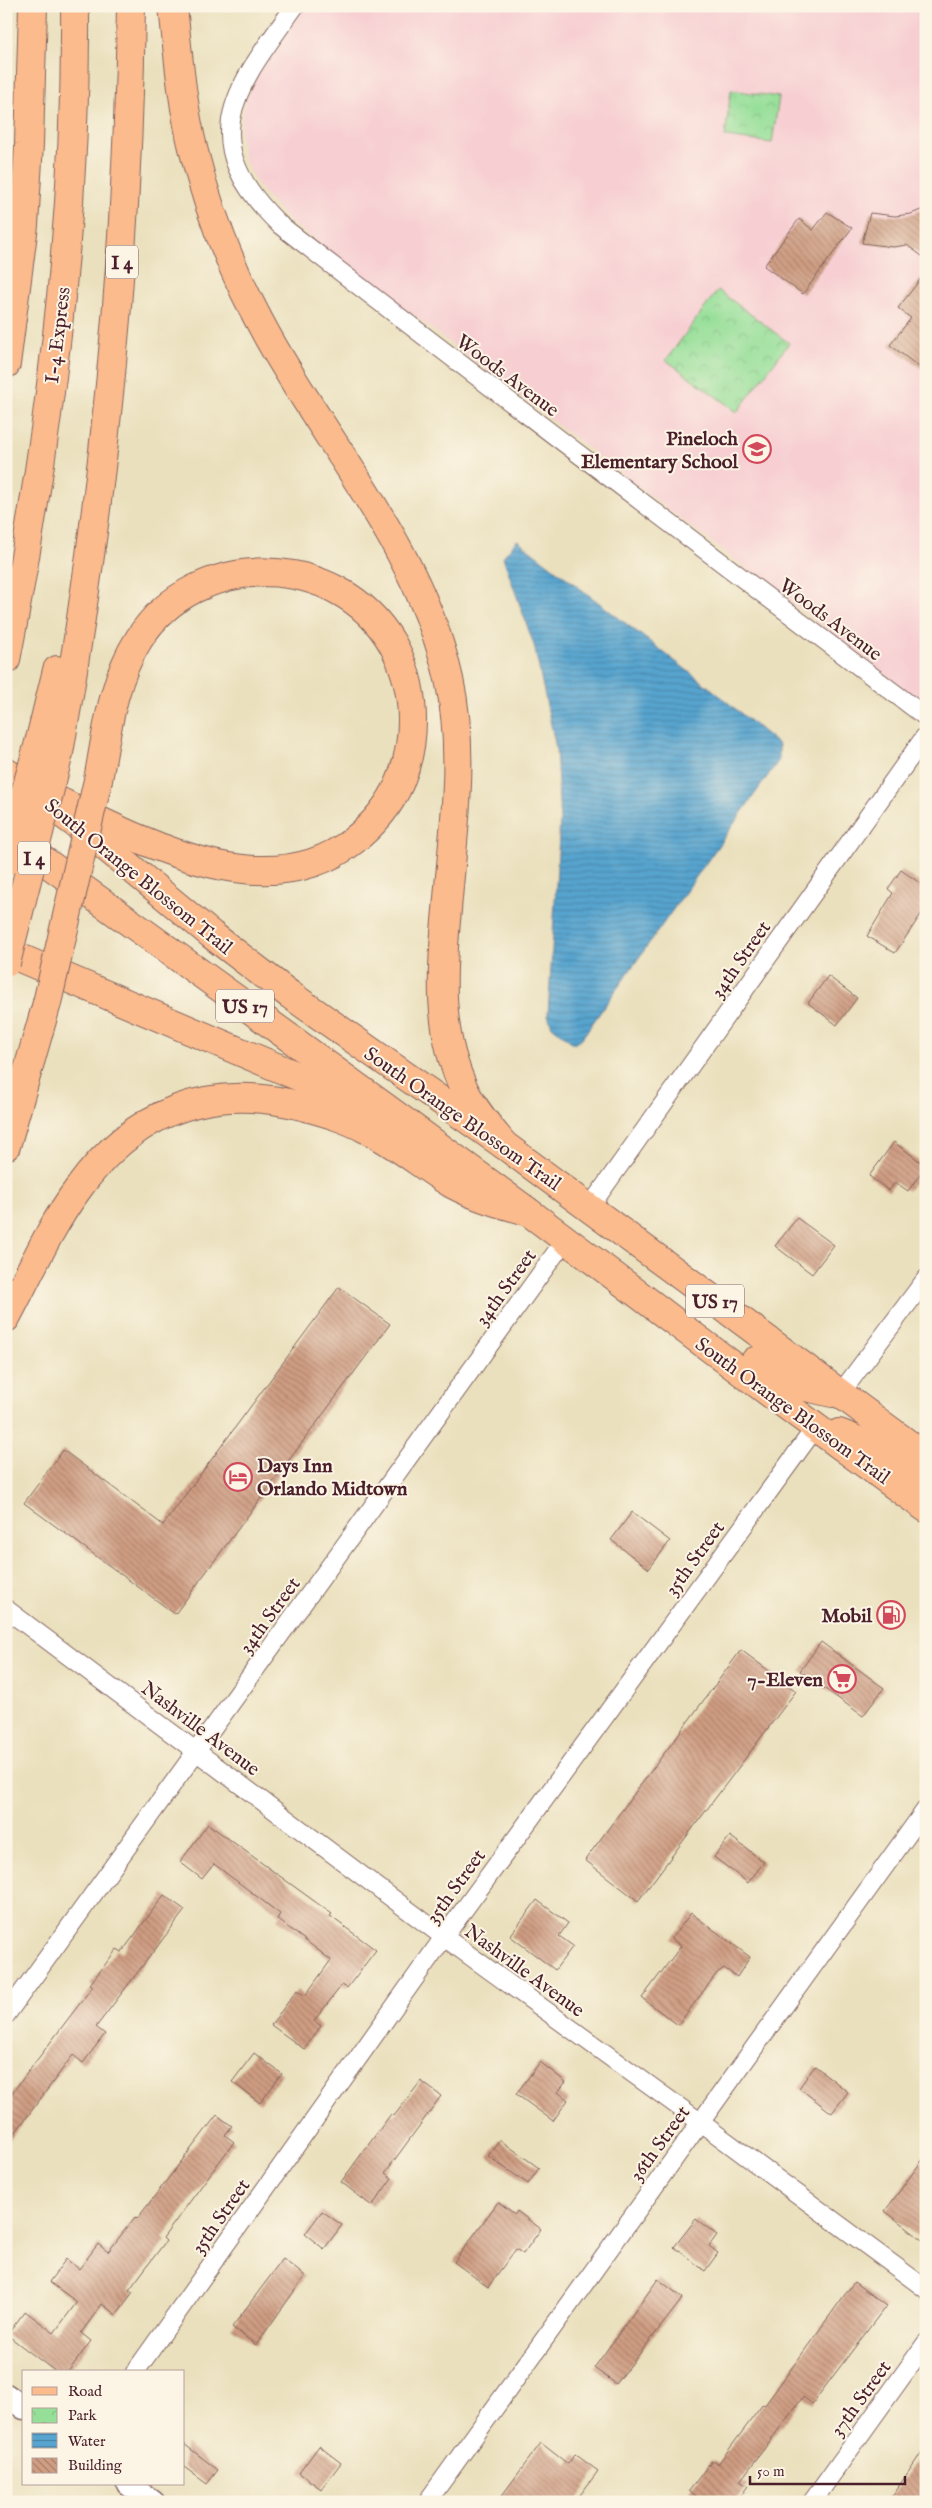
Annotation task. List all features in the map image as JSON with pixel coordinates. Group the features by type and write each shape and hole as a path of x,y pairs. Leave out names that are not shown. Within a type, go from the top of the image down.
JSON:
{"main road":[{"path":"6,364 24,224 29,144 33,6"},
{"name":"I-4 Express","path":"6,660 22,579 61,310 67,247 75,86 75,6"},
{"name":"I 4","path":"6,963 50,746 74,672 111,377 123,250 131,6"},
{"path":"172,6 193,149 209,207 237,274 269,339 398,545 427,610 445,666 454,709 458,752 444,939 443,1013 451,1053 466,1092 482,1118 504,1145"},
{"path":"6,1146 47,1003 98,780 117,687 139,639 167,607 183,595 209,582 237,573 265,571 293,574 322,583 348,598 367,613 387,637 400,661 410,696 412,727 409,751 399,784 381,812 366,830 342,849 315,862 283,869 258,870 196,859 150,844 12,776"},
{"path":"6,861 50,746"},
{"name":"South Orange Blossom Trail","path":"12,776 91,835 212,935 289,994 504,1145 926,1457"},
{"name":"South Orange Blossom Trail","path":"6,834 190,965 527,1211 815,1428 926,1508"},
{"path":"6,952 309,1081 348,1101 482,1180"},
{"path":"6,1318 66,1207 99,1163 117,1144 145,1123 168,1112 204,1101 237,1097 271,1099 338,1116 387,1140 452,1184 484,1199 527,1211"},
{"path":"565,1240 629,1270 784,1382 840,1394"},
{"path":"815,1428 848,1435 880,1449 926,1479"}],"street":[{"name":"Woods Avenue","path":"295,6 255,62 240,89 233,107 230,126 231,154 243,182 259,205 280,225 672,527 926,717"},
{"name":"34th Street","path":"589,1208 926,735"},
{"name":"34th Street","path":"6,2015 565,1240"},
{"path":"840,1394 926,1279"},
{"name":"35th Street","path":"136,2370 444,1938 815,1428"},
{"name":"Nashville Avenue","path":"6,1609 444,1938 700,2122 926,2289"},
{"name":"36th Street","path":"427,2502 926,1809"},
{"name":"37th Street","path":"812,2502 926,2343"},
{"path":"6,2395 22,2407"},
{"path":"131,2486 153,2502"}],"shaded area":[{"name":"Pineloch Elementary School","path":"305,6 926,6 926,699 921,699 910,693 287,219 258,186 244,159 240,132 245,101 256,77"}],"green space":[{"path":"731,90 779,97 772,143 725,137"},
{"path":"718,290 789,343 737,412 666,360"}],"water":[{"path":"517,540 714,691 779,745 779,760 582,1038 574,1044 552,1026 548,1015 560,820 556,748 534,645 503,557"}],"building":[{"path":"926,208 926,259 907,245 893,247 862,243 870,213 895,216 911,214"},
{"path":"827,212 852,228 803,294 764,266 799,219 813,230"},
{"path":"926,272 926,372 890,345 911,318 898,308"},
{"path":"901,870 926,887 926,907 895,953 867,936 893,893 888,889"},
{"path":"828,976 857,998 837,1025 808,1003"},
{"path":"894,1142 926,1166 908,1191 895,1182 889,1191 869,1176"},
{"path":"797,1218 834,1245 812,1274 775,1246"},
{"name":"Days Inn Orlando Midtown","path":"339,1287 390,1324 175,1614 24,1503 63,1450 163,1525"},
{"path":"632,1512 670,1541 649,1569 611,1540"},
{"name":"7-Eleven","path":"821,1642 884,1688 863,1716 800,1671"},
{"path":"741,1650 796,1691 638,1901 585,1860"},
{"path":"208,1824 332,1914 330,1916 376,1950 347,1988 342,1985 314,2021 321,2026 304,2049 271,2025 297,1990 305,1996 331,1960 277,1919 280,1914 214,1864 202,1879 180,1862"},
{"path":"730,1836 764,1862 748,1883 714,1857"},
{"path":"164,1895 185,1910 96,2027 105,2034 83,2063 73,2055 6,2145 6,2101 93,1986 90,1984 117,1949 122,1952"},
{"path":"537,1900 568,1923 559,1936 573,1946 555,1970 510,1936"},
{"path":"691,1913 750,1957 737,1977 724,1968 717,1973 678,2025 642,1998 681,1946 671,1939"},
{"path":"254,2053 282,2074 260,2103 232,2082"},
{"path":"540,2062 566,2082 558,2092 568,2100 553,2121 516,2094"},
{"path":"815,2066 848,2092 832,2113 799,2088"},
{"path":"421,2081 441,2096 385,2173 392,2178 372,2206 341,2182 391,2114 394,2116"},
{"path":"217,2115 232,2126 225,2135 234,2142 163,2238 166,2241 129,2290 133,2292 116,2315 102,2304 81,2333 91,2341 69,2370 53,2370 7,2335 25,2311 54,2333 77,2302 49,2282 66,2259 79,2269 98,2244 108,2252 135,2217 137,2219"},
{"path":"500,2140 539,2168 528,2184 488,2156"},
{"path":"926,2155 926,2243 885,2211"},
{"path":"498,2202 515,2214 517,2211 541,2229 523,2254 516,2249 488,2287 454,2262"},
{"path":"322,2211 342,2225 324,2249 305,2234"},
{"path":"696,2219 717,2235 709,2246 718,2253 705,2271 674,2247"},
{"path":"283,2259 305,2276 256,2345 232,2327"},
{"path":"658,2279 683,2298 616,2384 594,2368"},
{"path":"854,2282 886,2306 812,2404 803,2397 740,2481 748,2486 736,2502 704,2502 689,2491 712,2460 718,2464 763,2404 765,2405"},
{"path":"541,2443 568,2464 575,2454 598,2471 575,2502 497,2502"},
{"path":"185,2445 218,2470 207,2484 185,2468"},
{"path":"319,2446 341,2463 321,2489 299,2473"},
{"path":"926,2446 926,2502 888,2502"}],"place":[{"name":"Pineloch Elementary School","path":"757,449"},
{"name":"Days Inn Orlando Midtown","path":"238,1477"},
{"name":"Mobil","path":"891,1615"},
{"name":"7-Eleven","path":"842,1679"}]}
